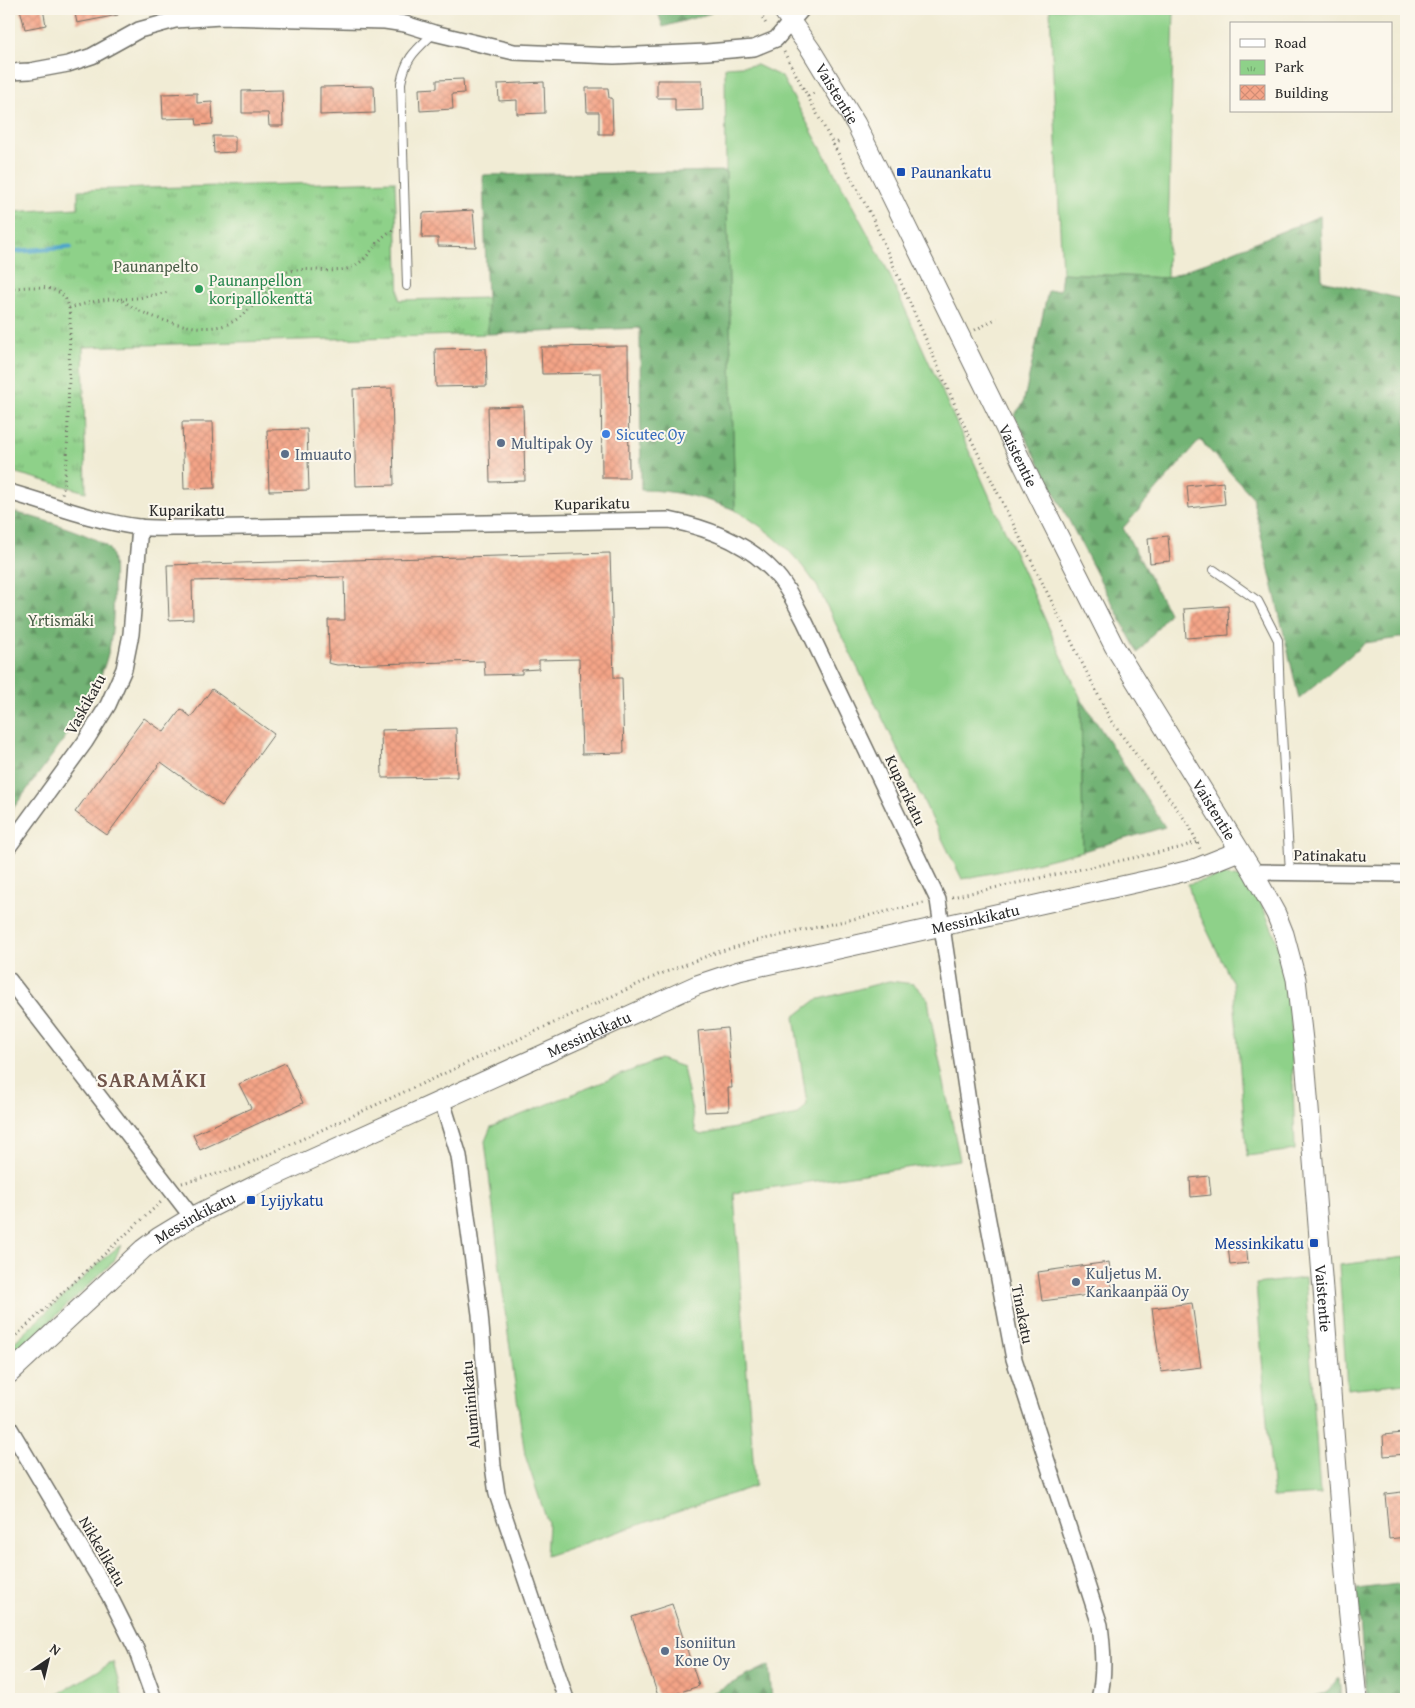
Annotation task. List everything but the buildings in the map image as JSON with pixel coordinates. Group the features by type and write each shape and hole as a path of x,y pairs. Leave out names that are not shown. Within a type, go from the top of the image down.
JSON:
{"street":[{"path":"9,72 30,71 68,64 92,56 139,30 175,20 221,17 385,21 405,24 434,33 514,52 605,56 754,48 776,39 792,13"},
{"name":"Vaistentie","path":"792,13 811,50 856,124 1114,646 1253,872 1284,934 1296,979 1305,1058 1346,1585 1357,1699"},
{"name":"Kuparikatu","path":"9,492 60,509 140,527 193,528 669,520 713,532 740,546 761,561 779,578 794,600 862,738 938,900 942,925"},
{"name":"Vaskikatu","path":"9,846 85,742 108,705 124,669 131,634 140,527"},
{"name":"Messinkikatu","path":"9,1374 143,1249 192,1217 270,1178 697,985 739,971 1162,877 1194,869 1239,851"},
{"name":"Patinakatu","path":"1253,872 1406,874"},
{"name":"Tinakatu","path":"942,925 977,1162 1014,1359 1100,1625 1103,1672 1099,1699"},
{"path":"9,980 192,1217"},
{"name":"Alumiinikatu","path":"442,1101 459,1156 480,1314 493,1466 498,1494 566,1699"},
{"name":"Nikkelikatu","path":"9,1427 109,1595 136,1649 154,1699"}],"lane":[{"path":"407,286 401,83 404,65 411,54 434,33"},
{"path":"1214,570 1258,601 1278,640 1290,872"}],"path":[{"path":"758,9 808,96 872,217 962,421 1111,721 1189,825 1206,864"},
{"path":"808,96 814,93"},
{"path":"834,145 841,140"},
{"path":"120,300 135,309 178,324 202,328 219,327 237,318 287,272 296,269 335,270 352,267 367,256 389,231 404,226"},
{"path":"9,289 54,290 65,298 69,308 67,460 60,509"},
{"path":"69,308 95,301 138,298 169,292"},
{"path":"961,338 997,318"}],"green space":[{"path":"657,9 710,9 711,13 663,27"},
{"path":"1050,9 1174,9 1167,278 1062,273"},
{"path":"757,65 782,77 886,267 1081,699 1083,851 962,879 817,586 800,563 781,543 735,510 725,67"},
{"path":"726,171 735,510 690,496 666,491 641,490 640,328 488,334 483,175"},
{"name":"Paunanpelto","path":"395,181 399,300 487,298 488,334 83,347 86,492 9,471 9,212 78,208 78,190"},
{"path":"1320,216 1322,280 1406,300 1406,637 1365,643 1299,699 1252,496 1200,440 1123,528 1169,613 1138,653 1014,415 1023,404 1048,291 1060,290 1062,273 1167,278"},
{"name":"Yrtismäki","path":"9,511 62,526 91,537 111,552 114,573 113,617 108,655 95,688 76,722 9,814"},
{"path":"1081,699 1165,827 1083,851"},
{"path":"1224,875 1239,878 1251,888 1261,903 1275,936 1285,968 1291,1016 1295,1150 1247,1156 1233,984 1192,899 1188,884"},
{"path":"889,981 914,984 928,999 960,1160 734,1193 755,1486 546,1556 548,1524 525,1455 507,1327 485,1141 491,1127 660,1059 683,1067 696,1132 701,1135 798,1115 807,1104 794,1017 816,1000"},
{"path":"121,1245 114,1261 9,1360 9,1347"},
{"path":"1406,1257 1406,1383 1347,1389 1339,1265"},
{"path":"1305,1278 1320,1494 1273,1497 1256,1284"},
{"path":"1406,1583 1406,1699 1367,1699 1357,1589"},
{"path":"113,1662 123,1699 50,1699"},
{"path":"769,1665 772,1699 700,1699"},
{"path":"1339,1677 1341,1699 1304,1699 1326,1693"}],"waterway":[{"path":"9,252 70,247"}],"place":[{"name":"Paunankatu","path":"901,172"},
{"name":"Paunanpellon koripallokenttä","path":"199,289"},
{"name":"Sicutec Oy","path":"606,434"},
{"name":"Multipak Oy","path":"501,443"},
{"name":"Imuauto","path":"285,454"},
{"name":"Lyijykatu","path":"251,1200"},
{"name":"Messinkikatu","path":"1314,1243"},
{"name":"Kuljetus M. Kankaanpää Oy","path":"1076,1282"},
{"name":"Isoniitun Kone Oy","path":"665,1651"}],"district":[{"name":"SARAMÄKI","path":"152,1080"}]}
